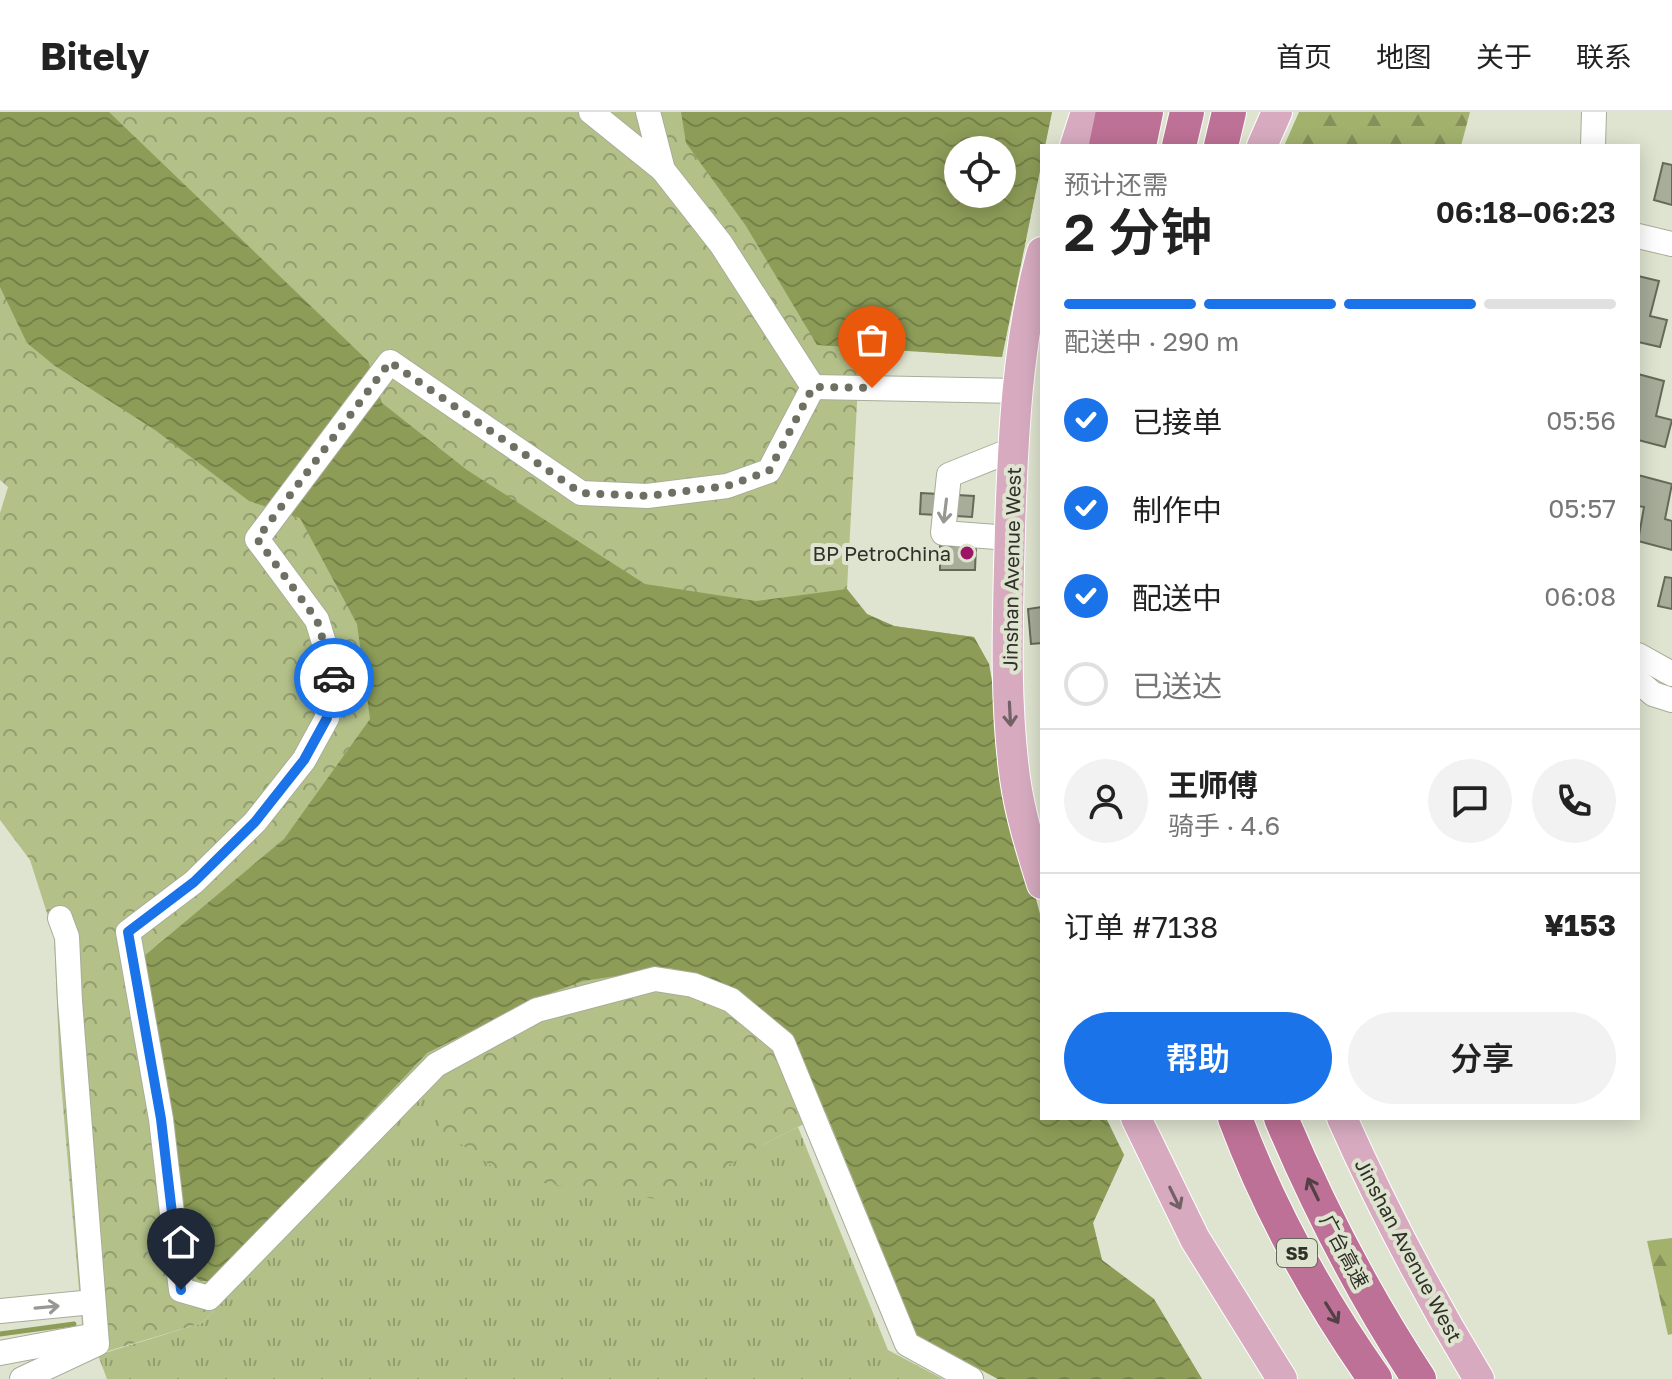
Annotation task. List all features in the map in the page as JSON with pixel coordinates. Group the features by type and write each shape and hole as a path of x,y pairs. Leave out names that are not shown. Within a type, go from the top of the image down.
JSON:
{"highway":[{"path":"1106,144 1113,112"},
{"path":"1139,144 1146,112"},
{"path":"1179,144 1187,112"},
{"path":"1221,144 1229,112"},
{"path":"1213,1120 1244,1178 1310,1279"},
{"name":"广台高速","path":"1236,1120 1310,1279 1375,1379"},
{"name":"广台高速","path":"1282,1120 1330,1224 1373,1304 1419,1379"}],"main road":[{"path":"1076,144 1086,112"},
{"path":"1263,144 1277,112"},
{"name":"Jinshan Avenue West","path":"1040,259 1033,285 1018,391 1008,608 1010,726 1016,780 1040,878"},
{"name":"Jinshan Avenue West","path":"1343,1120 1389,1220 1479,1379"},
{"path":"1138,1123 1195,1239 1282,1379"}],"street":[{"path":"591,112 663,170 721,244 813,387"},
{"path":"648,112 663,170"},
{"path":"1593,144 1594,112"},
{"path":"1640,236 1672,244"},
{"path":"813,387 769,471 727,486 647,496 581,493 390,362 257,539 317,620 334,676 327,718 304,760 265,810 194,882 128,932 161,1119 181,1290 209,1298 436,1065 537,1010 655,979 693,985 731,1000 783,1043 907,1344 971,1379"},
{"path":"813,387 1018,391"},
{"path":"1010,538 943,533 949,475 1014,449"},
{"path":"1640,656 1672,674"},
{"path":"1640,683 1653,694 1672,700"},
{"path":"60,918 67,937 97,1340"},
{"path":"0,1311 93,1302"},
{"path":"0,1353 97,1340"},
{"path":"22,1379 97,1340"}],"green space":[{"path":"0,112 1052,112 1045,144 1040,144 1040,171 1002,357 860,348 847,589 867,614 894,626 974,637 989,664 1017,827 1040,914 1040,1120 1107,1120 1124,1155 1093,1223 1102,1260 1154,1299 1202,1379 998,1379 917,1335 826,1113 762,1145 670,1201 508,1178 440,1129 431,1082 202,1323 85,1358 60,1072 54,935 30,860 0,820 0,513 8,487 0,480"},
{"path":"1299,112 1470,112 1462,144 1285,144"},
{"path":"432,1082 762,1145 798,1127 888,1350 943,1379 107,1379 98,1355 202,1323"},
{"path":"1672,1238 1672,1334 1668,1335 1647,1241"}],"water":[{"path":"0,112 109,112 368,361 382,403 467,470 645,584 756,601 847,589 867,614 894,626 974,637 989,664 1017,827 1040,914 1040,1120 1107,1120 1124,1155 1093,1223 1102,1260 1154,1299 1202,1379 998,1379 917,1335 791,1036 730,986 670,968 583,981 540,997 427,1053 211,1281 200,1281 188,1270 143,957 284,839 370,719 357,624 300,518 249,501 155,430 55,366 27,343 0,287"},
{"path":"681,112 1052,112 1045,144 1040,144 1040,171 1002,357 817,345 746,226 686,143"}],"building":[{"path":"1663,163 1672,165 1672,205 1654,200"},
{"path":"1640,276 1659,281 1650,316 1667,320 1660,347 1640,342"},
{"path":"1640,375 1664,381 1656,416 1672,420 1665,447 1640,441"},
{"path":"1640,476 1672,484 1665,519 1672,521 1672,550 1640,542 1644,507 1640,506"},
{"path":"921,493 974,496 972,517 920,514"},
{"path":"940,546 976,546 975,570 940,570"},
{"path":"1665,577 1672,578 1672,609 1658,606"},
{"path":"1040,607 1040,643 1031,644 1028,609"}],"waterway":[{"path":"0,1334 74,1324"}],"way so far":[{"path":"334,678 317,620 257,539 390,362 581,493 647,496 727,486 769,471 813,387 872,388"}],"place":[{"name":"BP PetroChina","path":"967,553"}],"route":[{"path":"181,1290 161,1119 128,932 194,882 255,822 304,760 327,718 334,678"}]}
